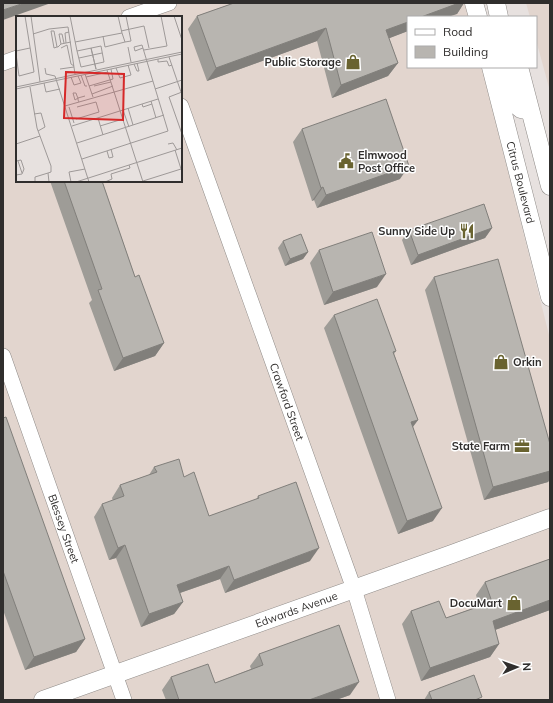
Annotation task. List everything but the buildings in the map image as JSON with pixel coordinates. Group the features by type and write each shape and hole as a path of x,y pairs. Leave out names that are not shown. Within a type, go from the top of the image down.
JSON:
{"street":[{"path":"135,16 148,14 169,3"},
{"path":"474,3 478,16"},
{"path":"496,3 499,16"},
{"path":"504,3 507,16"},
{"path":"3,63 16,58"},
{"name":"Citrus Boulevard","path":"491,68 550,297"},
{"path":"500,68 510,93 515,101 520,108 530,111"},
{"path":"519,68 550,186"},
{"name":"Crawford Street","path":"182,109 354,589 388,700"},
{"name":"Blessey Street","path":"3,356 124,700"},
{"name":"Edwards Avenue","path":"42,700 550,518"}],"shaded area":[{"path":"3,3 466,3 470,16 407,16 407,68 482,68 550,339 550,700 3,700"},
{"path":"526,3 550,3 550,91 537,44 537,16 530,16"}],"place":[{"name":"Public Storage","path":"353,62"},
{"name":"Elmwood Post Office","path":"346,161"},
{"name":"Sunny Side Up","path":"467,231"},
{"name":"Orkin","path":"501,362"},
{"name":"State Farm","path":"522,446"},
{"name":"DocuMart","path":"514,603"}]}
